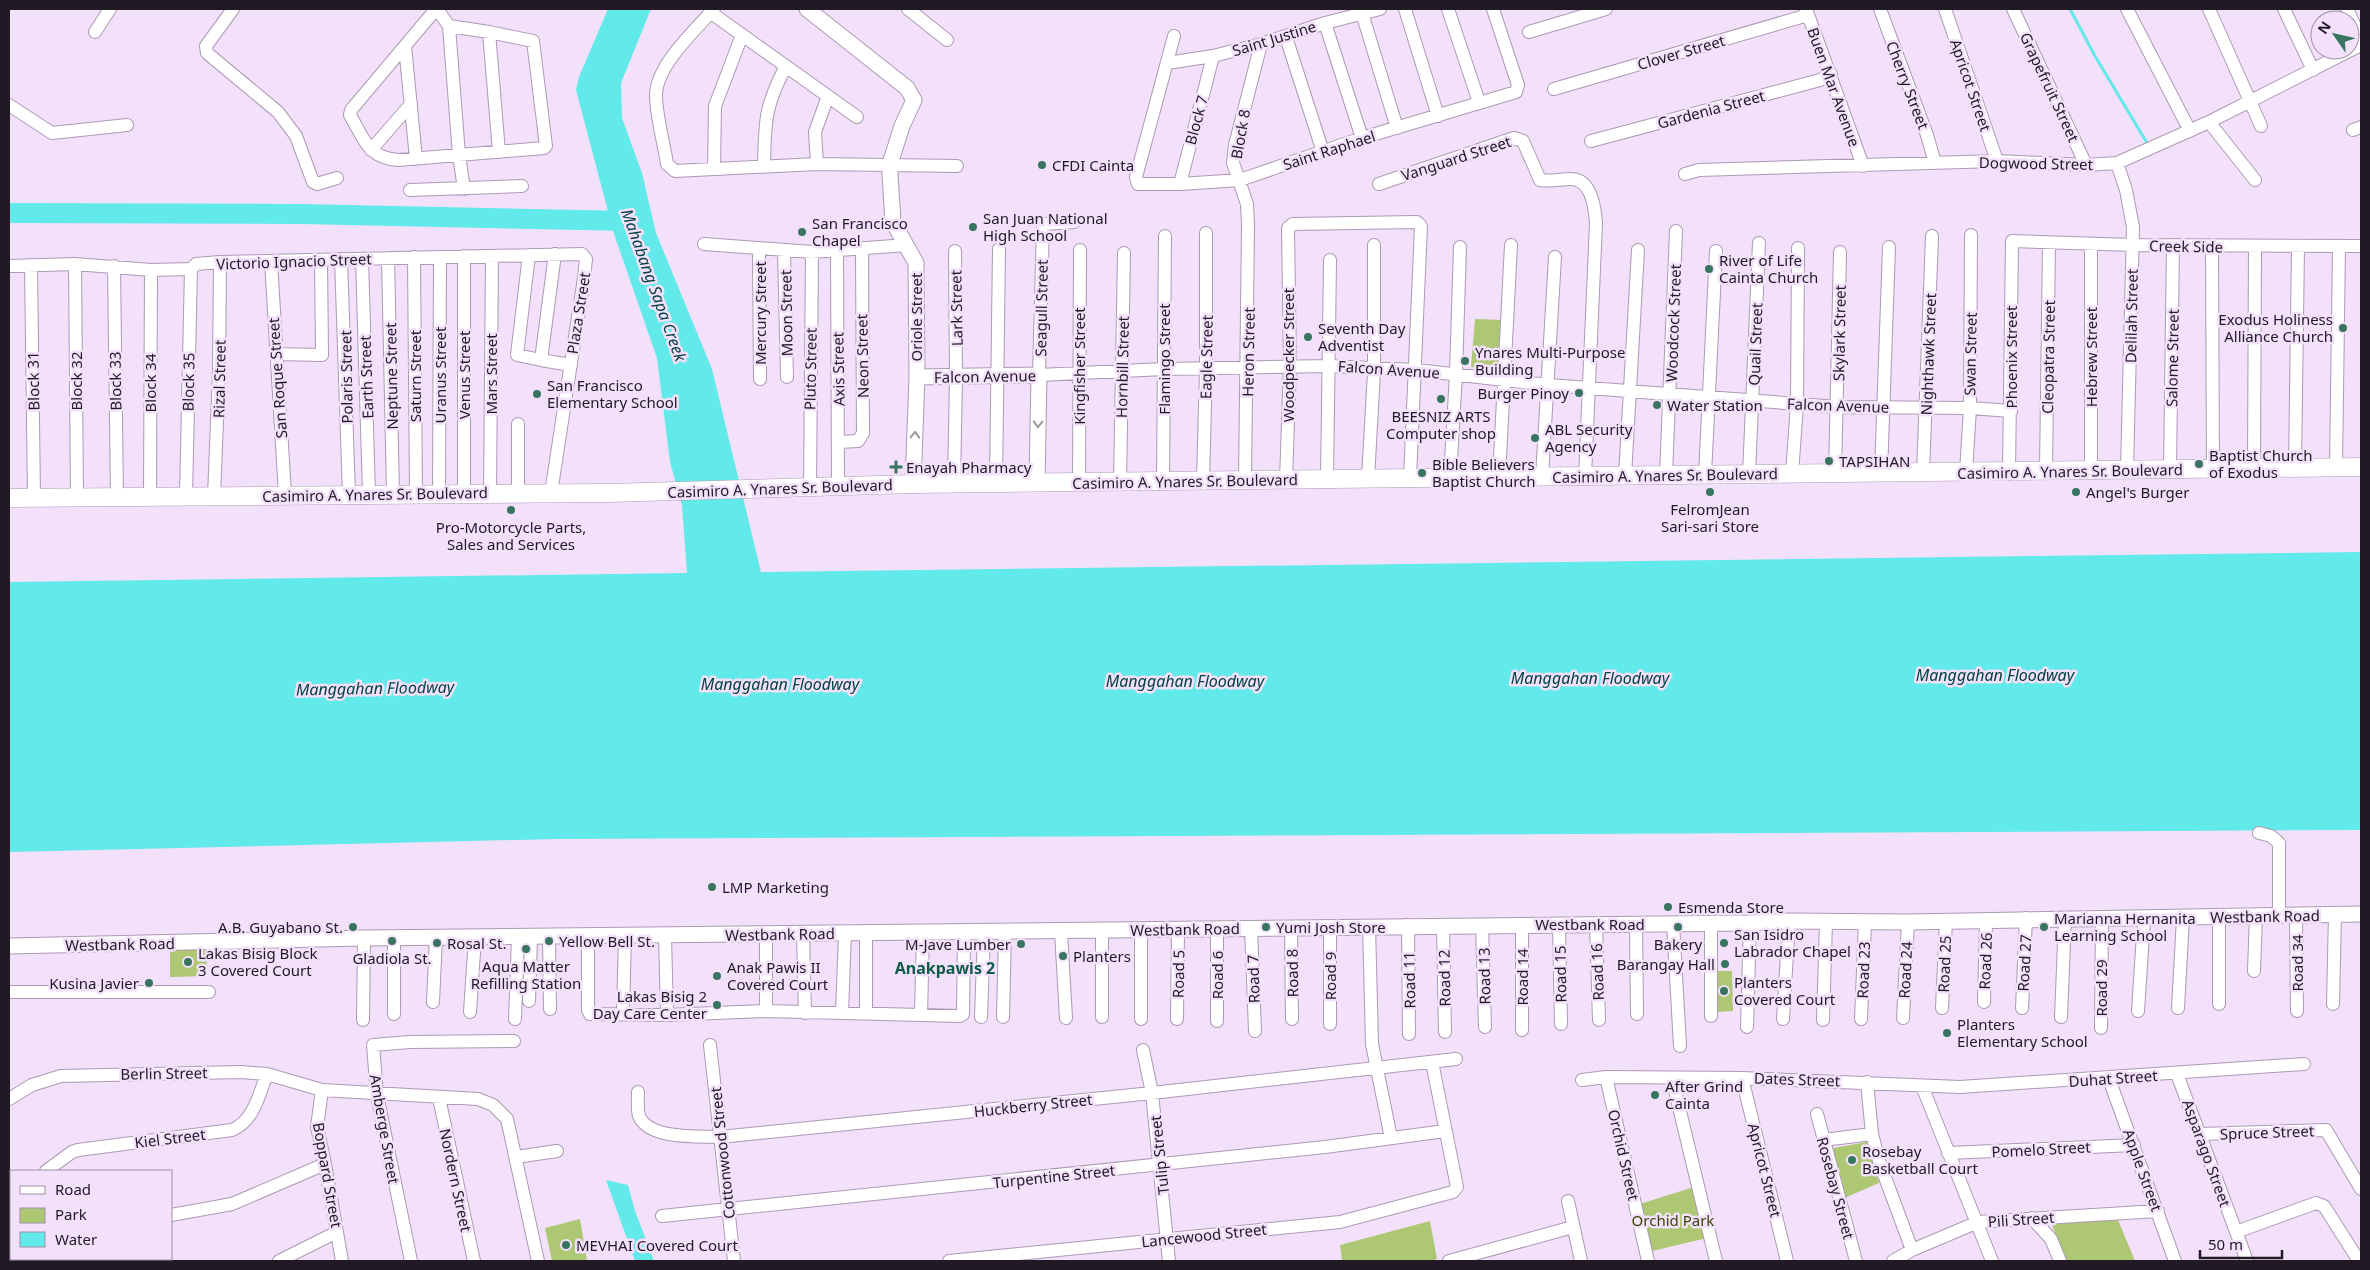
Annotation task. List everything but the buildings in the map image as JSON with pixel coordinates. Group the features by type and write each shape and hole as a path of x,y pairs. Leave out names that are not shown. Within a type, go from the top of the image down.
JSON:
{"main road":[{"name":"Casimiro A. Ynares Sr. Boulevard","path":"9,498 649,492 913,484 2361,468"}],"street":[{"path":"95,32 110,9"},
{"path":"233,9 206,46 207,53 278,112 296,136 313,182 317,184 338,178"},
{"path":"449,26 533,41 546,146 544,148 459,155 416,159 383,159 371,150 350,115 350,110 436,9 449,26 459,155 464,189"},
{"name":"Oriole Street","path":"807,9 907,88 914,100 902,126 890,164 891,216 916,263 916,377 913,484"},
{"path":"908,9 948,40"},
{"name":"Saint Justine","path":"1167,63 1213,56 1261,44 1357,12 1380,9"},
{"path":"1405,9 1438,116"},
{"path":"1448,9 1479,102"},
{"name":"Saint Raphael","path":"1167,63 1136,177 1138,184 1180,184 1240,180 1362,138 1516,92 1518,84 1493,9"},
{"path":"1529,32 1606,9"},
{"name":"Cherry Street","path":"1880,9 1927,135 1935,163"},
{"name":"Apricot Street","path":"1945,9 1997,161"},
{"name":"Grapefruit Street","path":"2013,9 2086,165"},
{"path":"2127,9 2190,131"},
{"path":"2209,9 2260,126"},
{"path":"2284,9 2313,70"},
{"path":"2347,9 2361,39"},
{"path":"857,117 742,35 712,11 666,66 659,79 656,95 667,164 675,171 817,164 958,166"},
{"path":"1357,12 1397,128"},
{"name":"Buen Mar Avenue","path":"1807,12 1863,166"},
{"name":"Clover Street","path":"1554,90 1807,12"},
{"path":"1325,23 1362,138"},
{"path":"489,32 499,152"},
{"path":"714,169 714,106 742,35"},
{"path":"1167,63 1174,36"},
{"path":"1286,37 1323,152"},
{"name":"Block 8","path":"1248,224 1247,204 1233,163 1235,145 1261,44"},
{"name":"Dogwood Street","path":"1684,174 1699,170 1997,161 2086,165 2117,163 2209,122 2361,45"},
{"path":"405,46 416,159"},
{"name":"Block 7","path":"1180,184 1213,56"},
{"path":"764,167 764,121 772,92 786,66"},
{"name":"Gardenia Street","path":"1591,141 1820,80 1830,74"},
{"path":"817,164 815,132 828,96"},
{"path":"371,150 411,104"},
{"path":"9,105 52,133 127,125"},
{"path":"2209,122 2255,180"},
{"name":"Vanguard Street","path":"1379,184 1496,142 1518,138 1523,141 1540,180 1578,180 1587,188 1593,200 1596,222 1590,387"},
{"name":"Delilah Street","path":"2117,163 2126,190 2133,227 2127,470"},
{"path":"410,190 522,186"},
{"name":"Seagull Street","path":"1037,483 1043,224 1074,222"},
{"name":"Woodpecker Street","path":"1286,480 1290,365 1288,231 1293,224 1418,222 1421,226 1416,370"},
{"name":"Heron Street","path":"1245,480 1248,366 1248,224"},
{"name":"Woodcock Street","path":"1666,476 1676,231"},
{"name":"Eagle Street","path":"1203,481 1206,368 1206,233"},
{"name":"Swan Street","path":"1966,472 1970,408 1972,235"},
{"name":"Flamingo Street","path":"1163,481 1165,236"},
{"name":"Nighthawk Street","path":"1923,472 1927,408 1932,236"},
{"name":"Creek Side","path":"2011,242 2212,246 2361,246"},
{"name":"Phoenix Street","path":"2009,472 2011,242"},
{"name":"Quail Street","path":"1748,474 1759,243"},
{"name":"Cleopatra Street","path":"2046,471 2049,243"},
{"path":"704,244 812,252 837,252 907,245"},
{"path":"1499,478 1511,244"},
{"name":"Hebrew Street","path":"2091,244 2091,470"},
{"path":"1368,479 1373,368 1374,245"},
{"name":"Salome Street","path":"2170,470 2173,245"},
{"path":"2212,246 2213,469"},
{"path":"2254,469 2255,246"},
{"path":"2295,468 2298,246"},
{"path":"2336,468 2340,246"},
{"path":"1450,478 1460,247"},
{"path":"1881,473 1882,407 1890,247"},
{"name":"Mercury Street","path":"759,248 760,379"},
{"path":"1792,474 1797,404 1798,248"},
{"name":"Neon Street","path":"838,442 858,441 864,433 862,249"},
{"path":"996,483 999,249"},
{"name":"Moon Street","path":"784,250 787,377"},
{"name":"Kingfisher Street","path":"1079,482 1080,250"},
{"path":"1624,476 1631,391 1638,250"},
{"path":"1705,475 1716,251"},
{"name":"Pluto Street","path":"810,487 812,252"},
{"name":"Axis Street","path":"837,252 838,486"},
{"name":"Lark Street","path":"954,484 956,376 955,252"},
{"name":"Skylark Street","path":"1836,474 1840,252"},
{"name":"Hornbill Street","path":"1120,482 1124,253"},
{"path":"542,360 555,254"},
{"name":"Victorio Ignacio Street","path":"9,266 75,264 151,270 191,268 196,264 220,262 582,254"},
{"name":"Plaza Street","path":"551,493 586,259 582,254"},
{"path":"529,255 517,355 570,365"},
{"name":"Venus Street","path":"464,256 464,493"},
{"name":"Mars Street","path":"490,493 492,256"},
{"name":"Saturn Street","path":"414,257 416,494"},
{"name":"Uranus Street","path":"439,494 440,257"},
{"path":"1542,477 1549,385 1555,257"},
{"name":"Neptune Street","path":"388,258 393,494"},
{"name":"Polaris Street","path":"341,259 349,494"},
{"name":"Earth Street","path":"362,259 369,494"},
{"path":"275,354 322,355 321,260"},
{"path":"1328,479 1330,260"},
{"name":"San Roque Street","path":"270,261 285,495"},
{"name":"Rizal Street","path":"214,496 220,372 220,262"},
{"name":"Block 32","path":"75,264 77,497"},
{"name":"Block 31","path":"32,265 34,498"},
{"name":"Block 33","path":"114,266 117,497"},
{"name":"Block 35","path":"186,496 191,268"},
{"name":"Block 34","path":"150,496 151,270"},
{"name":"Falcon Avenue","path":"916,377 1040,375 1248,366 1329,366 1416,370 1549,385 1838,407 2011,410"},
{"path":"1410,478 1416,370"},
{"path":"1585,476 1590,387"},
{"path":"518,424 518,493"},
{"path":"2259,833 2271,836 2279,843 2279,914"},
{"name":"Westbank Road","path":"9,946 364,938 665,936 866,932 1061,932 1251,927 1330,928 1370,933 1408,925 1750,923 1790,920 1826,927 1865,922 2026,918 2144,919 2279,914 2361,914"},
{"name":"Road 34","path":"2296,914 2297,1011"},
{"path":"2334,1004 2335,914"},
{"path":"2254,971 2256,915"},
{"path":"2219,917 2219,1004"},
{"name":"Road 27","path":"2022,1008 2026,918"},
{"path":"2061,1017 2065,918"},
{"name":"Road 29","path":"2101,1028 2102,918"},
{"path":"2178,1008 2183,918"},
{"path":"2138,1011 2144,919"},
{"path":"1783,1019 1790,920"},
{"name":"Road 25","path":"1942,1008 1946,920"},
{"name":"Road 26","path":"1984,1002 1986,920"},
{"path":"1711,922 1711,1016"},
{"name":"Road 23","path":"1861,1019 1865,922"},
{"name":"Road 24","path":"1903,1018 1908,922"},
{"path":"1636,923 1637,1014"},
{"path":"1673,923 1680,1046"},
{"path":"1747,1027 1750,923"},
{"name":"Road 14","path":"1522,924 1522,1030"},
{"name":"Road 15","path":"1559,924 1561,1024"},
{"name":"Road 16","path":"1596,924 1599,1020"},
{"name":"Road 11","path":"1408,925 1409,1034"},
{"name":"Road 12","path":"1443,925 1445,1032"},
{"name":"Road 13","path":"1482,926 1485,1027"},
{"name":"Road 7","path":"1251,927 1255,1031"},
{"path":"1823,1020 1826,927"},
{"name":"Road 6","path":"1217,928 1217,1021"},
{"name":"Road 8","path":"1291,928 1292,1019"},
{"name":"Road 9","path":"1330,928 1330,1024"},
{"name":"Road 5","path":"1177,1019 1178,929"},
{"path":"1102,930 1102,1017"},
{"path":"1141,930 1141,1019"},
{"path":"866,932 866,1013"},
{"path":"921,1015 923,932"},
{"path":"588,936 588,1010 590,1014 667,1015 766,1011 960,1016 963,1014 964,932"},
{"path":"981,1017 984,932"},
{"path":"1003,1017 1005,932"},
{"path":"1061,932 1066,1018"},
{"path":"842,1013 845,933"},
{"path":"1370,933 1372,1044 1391,1138"},
{"path":"766,934 766,1011"},
{"path":"803,934 805,1013"},
{"path":"623,1014 625,936"},
{"path":"665,936 667,1015"},
{"path":"433,1002 436,937"},
{"path":"470,1012 475,937"},
{"path":"524,937 529,1001"},
{"path":"515,1019 524,937"},
{"path":"549,937 550,1009"},
{"path":"363,1020 364,938"},
{"path":"394,938 394,1014"},
{"path":"9,992 209,992"},
{"name":"Amberge Street","path":"411,1261 377,1095 374,1044 514,1041"},
{"name":"Cottonwood Street","path":"710,1046 734,1261"},
{"name":"Tulip Street","path":"1143,1050 1152,1093 1169,1261"},
{"name":"Huckberry Street","path":"638,1092 639,1115 646,1126 682,1136 720,1136 1152,1093 1456,1059"},
{"path":"1432,1062 1445,1130"},
{"name":"Duhat Street","path":"1922,1086 1960,1087 2109,1079 2304,1064"},
{"name":"Berlin Street","path":"9,1099 32,1085 61,1076 231,1072 267,1074 322,1090 377,1095 478,1099 493,1105 507,1119 538,1261"},
{"name":"Kiel Street","path":"47,1170 72,1152 78,1150 232,1130 242,1126 249,1118 267,1074"},
{"name":"Asparago Street","path":"2177,1074 2247,1261"},
{"name":"Dates Street","path":"1582,1080 1606,1077 1742,1078 1867,1082 1922,1086"},
{"name":"Orchid Street","path":"1606,1077 1648,1261"},
{"path":"1672,1078 1716,1261"},
{"name":"Apricot Street","path":"1742,1078 1787,1261"},
{"name":"Apple Street","path":"2109,1079 2175,1261"},
{"path":"1867,1082 1872,1134 1879,1161 1912,1250"},
{"path":"1922,1086 1992,1261"},
{"name":"Boppard Street","path":"322,1090 316,1122 342,1261"},
{"name":"Nordern Street","path":"439,1098 474,1261"},
{"name":"Rosebay Street","path":"1817,1114 1856,1261"},
{"name":"Turpentine Street","path":"662,1216 1160,1165 1445,1130"},
{"name":"Lancewood Street","path":"949,1261 1340,1222 1456,1191 1445,1130"},
{"name":"Spruce Street","path":"2200,1134 2326,1130 2361,1189"},
{"path":"1823,1140 1872,1134"},
{"name":"Pomelo Street","path":"1948,1153 2134,1145"},
{"path":"516,1157 557,1150"},
{"path":"172,1215 232,1204 325,1164"},
{"path":"1568,1201 1581,1261"},
{"path":"2236,1232 2316,1202 2324,1206 2359,1261"},
{"name":"Pili Street","path":"1893,1261 1912,1250 1978,1222 2158,1211"},
{"path":"2051,1239 2052,1216"},
{"path":"2032,1218 2051,1239 2060,1261"},
{"path":"1449,1261 1573,1227"},
{"path":"279,1261 337,1232"}],"green space":[{"path":"1475,319 1504,320 1501,369 1471,367"},
{"name":"Lakas Bisig Block 3 Covered Court","path":"206,946 207,976 170,977 170,947"},
{"name":"Planters Covered Court","path":"1716,971 1732,971 1733,1011 1716,1012"},
{"path":"1867,1142 1879,1183 1842,1199 1828,1149"},
{"name":"Orchid Park","path":"1694,1187 1707,1238 1648,1252 1640,1204"},
{"name":"MEVHAI Covered Court","path":"580,1219 587,1261 552,1261 545,1228"},
{"path":"2118,1220 2135,1261 2067,1261 2051,1223"},
{"path":"1430,1221 1437,1259 1430,1261 1342,1261 1340,1245"}],"water":[{"path":"608,9 651,9 621,83 622,118 642,173 656,233 712,369 761,572 2361,552 2361,830 556,839 9,852 9,582 687,573 682,505 670,462 657,358 614,234 576,90 579,77"},
{"path":"606,1180 628,1185 635,1211 654,1261 635,1261"}],"waterway":[{"path":"2070,9 2095,56 2147,143"},
{"name":"Mahabang Sapa Creek","path":"9,213 301,214 629,221"}],"place":[{"name":"CFDI Cainta","path":"1042,165"},
{"name":"San Juan National High School","path":"973,227"},
{"name":"San Francisco Chapel","path":"802,232"},
{"name":"River of Life Cainta Church","path":"1709,269"},
{"name":"Exodus Holiness Alliance Church","path":"2343,328"},
{"name":"Seventh Day Adventist","path":"1308,337"},
{"name":"Ynares Multi-Purpose Building","path":"1465,361"},
{"name":"Burger Pinoy","path":"1579,393"},
{"name":"San Francisco Elementary School","path":"537,394"},
{"name":"BEESNIZ ARTS Computer shop","path":"1441,399"},
{"name":"Water Station","path":"1657,405"},
{"name":"ABL Security Agency","path":"1535,438"},
{"name":"TAPSIHAN","path":"1829,461"},
{"name":"Baptist Church of Exodus","path":"2199,464"},
{"name":"Enayah Pharmacy","path":"896,467"},
{"name":"Bible Believers Baptist Church","path":"1422,473"},
{"name":"FelromJean Sari-sari Store","path":"1710,492"},
{"name":"Angel's Burger","path":"2076,492"},
{"name":"Pro-Motorcycle Parts, Sales and Services","path":"511,510"},
{"name":"LMP Marketing","path":"712,887"},
{"name":"Esmenda Store","path":"1668,907"},
{"name":"A.B. Guyabano St.","path":"353,927"},
{"name":"Yumi Josh Store","path":"1266,927"},
{"name":"Bakery","path":"1678,927"},
{"name":"Marianna Hernanita Learning School","path":"2044,927"},
{"name":"Gladiola St.","path":"392,941"},
{"name":"Yellow Bell St.","path":"549,941"},
{"name":"Rosal St.","path":"437,943"},
{"name":"San Isidro Labrador Chapel","path":"1724,943"},
{"name":"M-Jave Lumber","path":"1021,944"},
{"name":"Aqua Matter Refilling Station","path":"526,949"},
{"name":"Planters","path":"1063,956"},
{"name":"Lakas Bisig Block 3 Covered Court","path":"188,962"},
{"name":"Barangay Hall","path":"1725,964"},
{"name":"Anak Pawis II Covered Court","path":"717,976"},
{"name":"Kusina Javier","path":"149,983"},
{"name":"Planters Covered Court","path":"1724,991"},
{"name":"Lakas Bisig 2 Day Care Center","path":"717,1005"},
{"name":"Planters Elementary School","path":"1947,1033"},
{"name":"After Grind Cainta","path":"1655,1095"},
{"name":"Rosebay Basketball Court","path":"1852,1160"},
{"name":"MEVHAI Covered Court","path":"566,1245"}],"district":[{"name":"Anakpawis 2","path":"945,968"}],"water label":[{"name":"Manggahan Floodway","path":"1995,675"},
{"name":"Manggahan Floodway","path":"1590,678"},
{"name":"Manggahan Floodway","path":"1185,681"},
{"name":"Manggahan Floodway","path":"780,684"},
{"name":"Manggahan Floodway","path":"375,688"}]}
